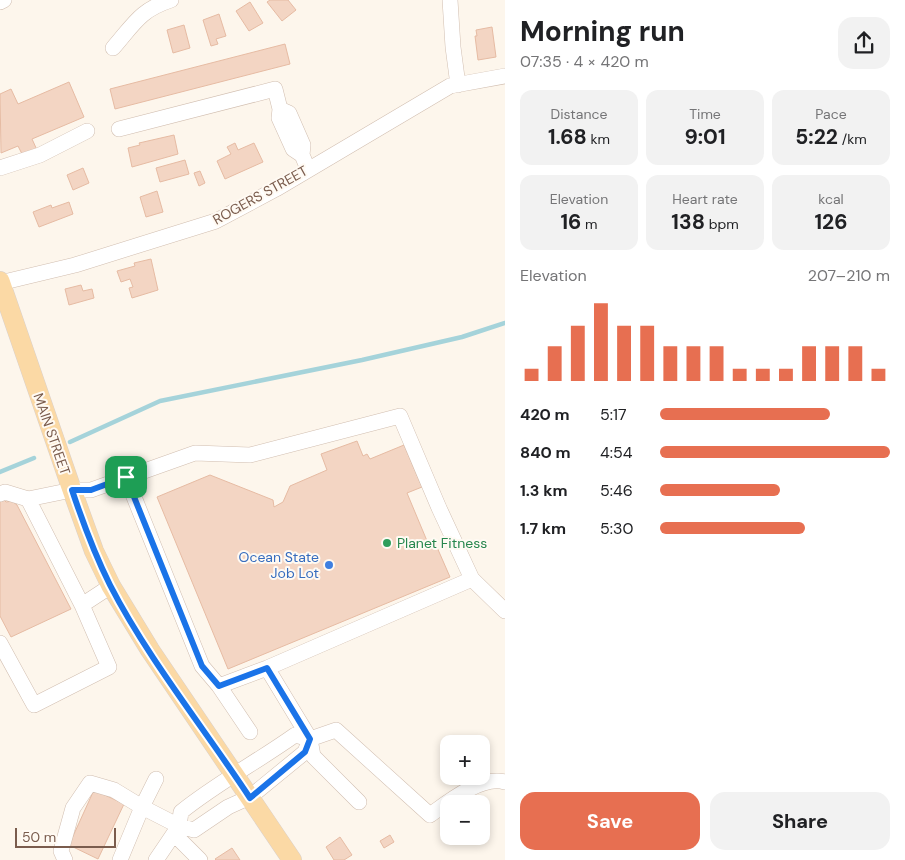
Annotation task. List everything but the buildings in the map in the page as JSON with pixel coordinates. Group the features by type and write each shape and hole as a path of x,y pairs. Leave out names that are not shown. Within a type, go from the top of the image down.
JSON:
{"main road":[{"name":"MAIN STREET","path":"0,282 94,551 111,586 150,650 292,860"}],"street":[{"path":"0,2 4,0"},
{"path":"113,48 145,11 171,0"},
{"path":"450,0 452,47 458,85"},
{"name":"ROGERS STREET","path":"0,282 75,265 216,221 450,86 505,76"},
{"path":"120,129 274,89 280,109 278,118 293,148 302,155 308,169"},
{"path":"0,168 40,155 87,131"},
{"path":"0,494 4,492 28,499 72,490 91,490 196,453 250,455 400,416 472,579 505,611"},
{"path":"126,477 202,666 219,686 250,732"},
{"path":"0,643 34,705 109,667 82,605 28,499"},
{"path":"219,686 267,668 472,579"},
{"path":"82,605 111,586"},
{"path":"267,668 310,739 314,756 359,802"},
{"path":"156,860 177,830 181,812 210,788 295,735 310,739 336,730 430,815 465,790 499,780 505,782"},
{"path":"177,830 194,830 228,807 250,798 305,752 310,739"},
{"path":"120,860 156,779"},
{"path":"66,860 61,851 73,808 90,782 114,790 177,830 200,860"}],"waterway":[{"path":"70,442 160,401 362,360 462,337 505,323"},
{"path":"0,472 34,458"}],"place":[{"name":"Planet Fitness","path":"387,543"},
{"name":"Ocean State Job Lot","path":"329,565"}],"route":[{"path":"126,477 202,666 219,686 267,668 310,739 305,752 250,798 150,650 111,586 94,551 72,490 91,490 126,477"}]}
